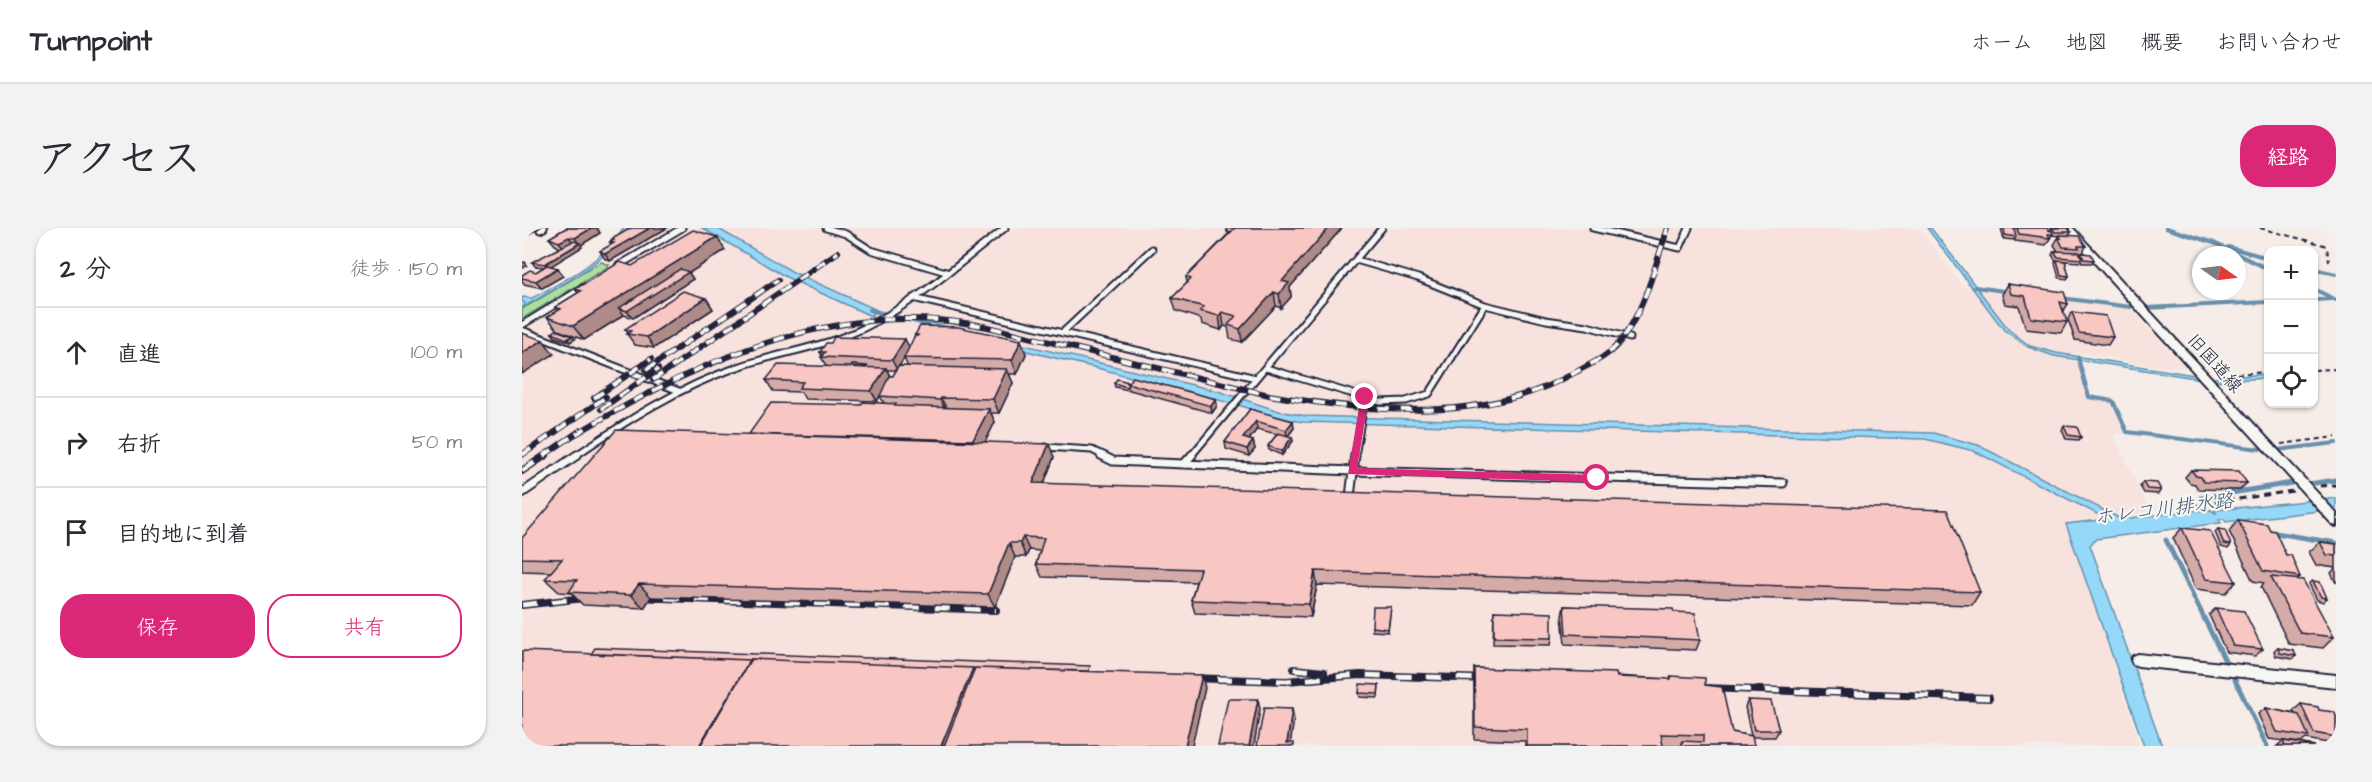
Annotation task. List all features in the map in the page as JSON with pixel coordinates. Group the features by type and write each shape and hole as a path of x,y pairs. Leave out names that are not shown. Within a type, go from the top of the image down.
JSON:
{"street":[{"name":"旧国道線","path":"2067,228 2333,518"},
{"path":"2138,660 2336,681"}],"lane":[{"path":"612,270 682,228"},
{"path":"826,228 846,234 871,250 946,273"},
{"path":"522,493 614,429 679,391 755,360 836,339 867,327 913,298 1005,228"},
{"path":"1184,464 1382,228"},
{"path":"1593,228 1680,248 1689,228"},
{"path":"1062,333 1152,249"},
{"path":"1356,260 1418,278 1485,305 1546,320 1587,326 1630,338"},
{"path":"522,325 592,282"},
{"path":"913,298 1256,378"},
{"path":"1266,368 1380,402 1406,401 1429,394 1485,305"},
{"path":"522,330 679,391"},
{"path":"1350,497 1352,471 1365,397"},
{"path":"1037,447 1092,450 1113,461 1352,471 1783,483"}],"path":[{"path":"2260,228 2324,245 2327,248 2329,262"},
{"path":"2318,370 2336,369"},
{"path":"2201,374 2210,376 2264,372"},
{"path":"2266,446 2336,437"},
{"path":"2191,506 2308,491 2336,485"}],"shaded area":[{"path":"630,228 1919,228 1963,287 2129,307 2187,367 2154,366 2074,352 2087,398 2110,401 2125,434 2113,434 2150,512 2067,522 2140,746 522,746 522,309 598,263 621,241"}],"green space":[{"path":"601,262 609,265 608,267 522,319 522,309"}],"water":[{"path":"624,228 629,228 606,254 566,282 522,308 525,303 522,302 522,297 532,298 594,261"},
{"path":"702,228 717,228 793,272 877,310 871,316 786,277"},
{"path":"1927,228 1931,228 2009,330 2030,346 2056,353 2213,378 2264,374 2264,378 2214,381 2054,356 2028,347 2004,330"},
{"path":"928,322 1218,391 1279,411 1306,416 1933,433 1978,445 2121,519 2190,511 2211,510 2216,513 2215,510 2336,498 2336,509 2226,522 2224,519 2219,519 2221,523 2096,539 2090,545 2162,746 2144,746 2066,524 2107,519 1974,451 1925,439 1303,422 1274,417 1245,407 1097,368 922,326"}],"building":[{"path":"566,228 592,228 575,238 569,237 559,242 549,238"},
{"path":"631,228 650,228 605,254 600,251 614,243 610,242 614,240 612,239"},
{"path":"1235,228 1329,228 1282,281 1289,283 1279,294 1274,292 1240,329 1228,325 1236,316 1222,312 1219,316 1200,311 1204,307 1172,298 1191,279 1186,277"},
{"path":"2004,228 2014,228 2016,237 2005,235"},
{"path":"2017,228 2048,228 2053,234 2048,234 2050,238 2019,234"},
{"path":"2052,228 2068,228 2071,232 2055,232"},
{"path":"693,230 717,237 573,326 547,317 561,309 555,307 581,291 575,289 620,262 632,266"},
{"path":"2059,235 2079,236 2086,246 2063,247"},
{"path":"573,241 580,243 545,264 532,262"},
{"path":"2054,251 2079,252 2082,259 2058,257"},
{"path":"2081,253 2091,254 2094,260 2084,259"},
{"path":"2057,260 2065,261 2069,276 2061,275"},
{"path":"547,265 558,268 536,281 522,278 522,275 530,270 536,272"},
{"path":"680,269 689,272 627,311 619,308"},
{"path":"2008,284 2064,292 2068,304 2060,302 2067,322 2031,318 2025,296 2011,294"},
{"path":"683,291 706,298 647,337 627,334 631,331 625,329"},
{"path":"2072,312 2106,316 2113,337 2079,333"},
{"path":"920,326 958,327 1021,340 1012,360 904,358 914,337 919,335 915,335"},
{"path":"556,330 572,336 567,339 552,333"},
{"path":"522,333 543,340 522,353"},
{"path":"834,337 905,339 892,360 821,357 825,352 820,352 826,343 831,343"},
{"path":"778,365 886,368 871,391 799,388 803,382 766,380"},
{"path":"852,365 867,366 866,368 851,367"},
{"path":"898,366 1007,369 993,399 941,398 940,400 880,396 889,376 893,376"},
{"path":"1133,377 1216,399 1211,406 1127,383"},
{"path":"1117,379 1128,382 1127,387 1114,383"},
{"path":"863,402 896,404 895,406 989,409 973,440 749,434 771,403 861,405"},
{"path":"1250,409 1293,421 1286,430 1256,421 1243,438 1253,441 1247,449 1225,442"},
{"path":"2064,426 2077,427 2081,437 2068,435"},
{"path":"616,430 1049,444 1033,483 1947,510 1980,592 1315,571 1309,604 1191,600 1200,569 1036,564 1044,538 1023,537 1020,543 1009,543 988,594 639,584 631,595 569,592 577,580 545,579 562,559 522,558 522,538"},
{"path":"1278,433 1292,437 1282,451 1268,446"},
{"path":"2191,470 2239,471 2247,483 2204,482"},
{"path":"2143,482 2157,483 2161,490 2147,489"},
{"path":"2238,520 2267,524 2270,530 2275,531 2286,555 2291,555 2300,577 2263,571"},
{"path":"2182,528 2210,531 2236,582 2206,579"},
{"path":"2218,529 2225,530 2231,545 2224,544"},
{"path":"2320,542 2336,544 2336,556 2327,555"},
{"path":"2271,577 2303,580 2334,637 2300,633"},
{"path":"2313,581 2320,582 2327,598 2321,597"},
{"path":"1564,606 1673,609 1674,612 1695,613 1700,640 1566,634"},
{"path":"1373,607 1391,607 1388,629 1372,627"},
{"path":"2216,608 2244,611 2263,649 2233,646"},
{"path":"1494,611 1552,613 1552,638 1494,637"},
{"path":"595,648 1090,666 1089,671 974,669 751,659 751,661 591,654"},
{"path":"2278,648 2294,651 2296,656 2280,653"},
{"path":"522,651 750,660 699,746 522,746"},
{"path":"751,659 973,668 941,746 700,746"},
{"path":"975,668 1202,675 1185,746 944,746"},
{"path":"1474,668 1616,673 1617,677 1705,678 1705,685 1722,687 1732,732 1752,736 1754,746 1682,746 1682,741 1703,742 1703,735 1661,734 1663,746 1527,746 1527,729 1475,727"},
{"path":"1360,684 1379,685 1378,694 1359,693"},
{"path":"1228,699 1258,699 1249,746 1218,746"},
{"path":"1748,700 1771,701 1779,730 1754,730"},
{"path":"2301,704 2334,712 2336,737 2314,733"},
{"path":"1264,708 1292,709 1287,743 1294,743 1294,746 1257,746"},
{"path":"2266,708 2299,715 2309,737 2277,732"},
{"path":"2283,741 2315,746 2285,746"}],"waterway":[{"path":"2166,228 2214,243 2264,267"},
{"path":"2246,252 2264,257"},
{"path":"2318,270 2336,274"},
{"path":"1975,287 2011,292"},
{"path":"2318,291 2336,300"},
{"path":"2061,298 2131,307"},
{"path":"2318,300 2332,299"},
{"path":"2146,308 2264,302"},
{"path":"870,310 929,325"},
{"path":"2078,358 2089,397 2113,401 2127,432 2260,449"},
{"path":"2277,450 2336,443"},
{"path":"2308,484 2336,480"},
{"name":"ホレコ川排水路","path":"2201,498 2292,483"},
{"path":"2270,532 2336,543"},
{"path":"2166,540 2225,661"},
{"path":"2234,678 2267,746"}],"railway":[{"path":"576,434 672,381 722,359 773,341 825,327 878,320 933,320 988,327 1269,395 1346,406 1426,410 1465,407 1503,400 1540,389 1593,363 1614,349 1642,304 1668,228"},
{"path":"653,380 838,252"},
{"path":"646,370 778,280"},
{"path":"594,398 651,359"},
{"path":"601,409 658,369"},
{"path":"522,455 606,397"},
{"path":"543,456 581,430"},
{"path":"522,471 546,455"},
{"path":"522,605 593,597"},
{"path":"635,597 996,610"},
{"path":"1294,669 1324,672"},
{"path":"1187,678 1286,681 1360,675 1490,679"},
{"path":"1705,688 1989,698"}],"route":[{"path":"1365,397 1352,471 1597,478"}]}
